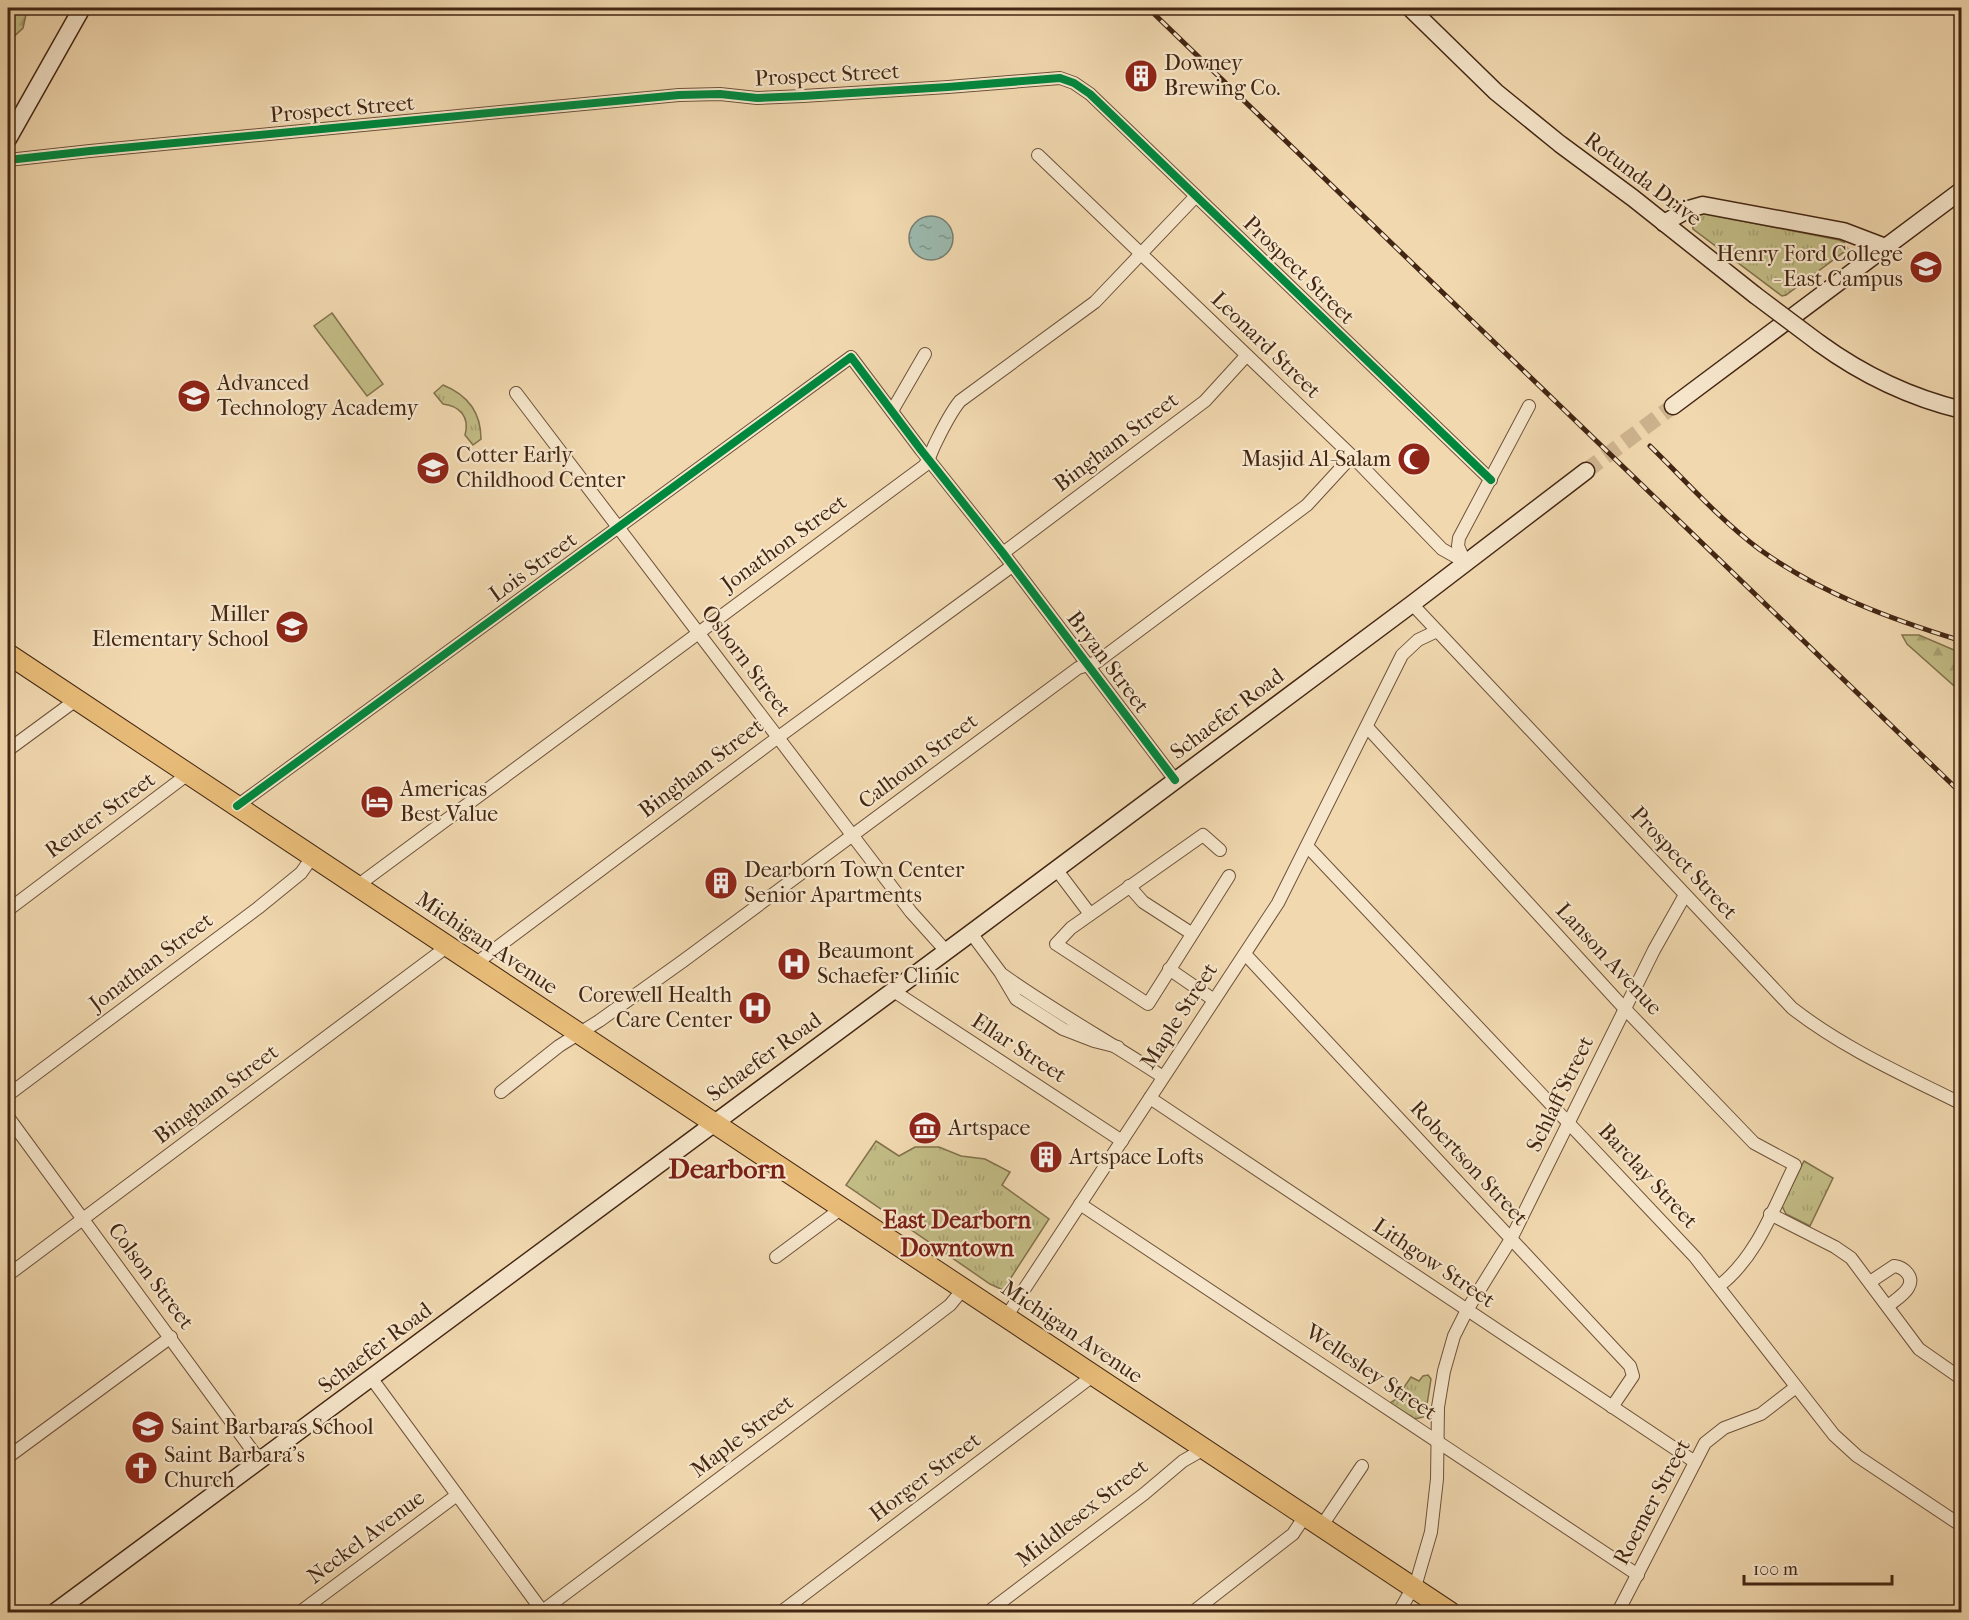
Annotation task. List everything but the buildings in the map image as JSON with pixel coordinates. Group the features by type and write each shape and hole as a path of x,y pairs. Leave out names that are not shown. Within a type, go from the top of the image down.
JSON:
{"main road":[{"path":"8,139 82,8"},
{"name":"Rotunda Drive","path":"1410,8 1496,92 1819,343 1864,373 1896,390 1931,403 1962,410"},
{"path":"1673,406 1962,190"},
{"path":"1665,223 1689,209 1703,205 1843,231 1886,247"},
{"name":"Schaefer Road","path":"58,1612 1412,604 1586,471"},
{"name":"Michigan Avenue","path":"8,654 1450,1612"}],"street":[{"name":"Prospect Street","path":"8,160 679,95 720,94 757,98 803,96 1060,78 1074,83 1090,94 1491,480"},
{"name":"Leonard Street","path":"1038,155 1352,456 1442,549 1465,562"},
{"name":"Jonathon Street","path":"357,886 911,477 929,460 960,401 1095,302 1196,196"},
{"path":"925,354 892,411 1003,553"},
{"name":"Bingham Street","path":"1003,553 1205,401 1246,356"},
{"name":"Lois Street","path":"237,806 851,357 892,411"},
{"name":"Osborn Street","path":"516,393 911,912 946,951"},
{"path":"1465,562 1460,551 1459,538 1529,406"},
{"name":"Calhoun Street","path":"501,1092 559,1046 599,1021 1078,668 1097,662 1307,505 1352,456"},
{"name":"Bryan Street","path":"1003,553 1175,780"},
{"name":"Bingham Street","path":"475,964 778,737 1012,566"},
{"name":"Prospect Street","path":"1412,604 1779,994 1807,1019 1876,1061 1962,1104"},
{"name":"Maple Street","path":"1006,1317 1278,903 1402,655 1418,640 1437,631"},
{"path":"8,750 76,700"},
{"name":"Lanson Avenue","path":"1367,727 1625,1008 1754,1143 1795,1165 1742,1266 1719,1286"},
{"name":"Reuter Street","path":"8,910 188,774"},
{"path":"1220,850 1203,835 1071,928 1056,944 1148,1004 1229,876"},
{"name":"Barclay Street","path":"1307,846 1695,1257 1834,1435 1857,1456 1962,1526"},
{"name":"Jonathan Street","path":"8,1095 258,908 301,873 313,856"},
{"path":"1056,869 1090,914"},
{"path":"1130,886 1143,902 1191,933"},
{"name":"Schlaff Street","path":"1437,1442 1440,1389 1454,1336 1467,1310 1511,1239 1625,1008 1685,895"},
{"path":"971,933 1000,972 1053,1009 1118,1047 1163,1077"},
{"name":"Bingham Street","path":"8,1275 448,946"},
{"name":"Robertson Street","path":"1245,954 1632,1369 1631,1379 1612,1407"},
{"path":"1169,969 1214,1000"},
{"name":"Ellar Street","path":"892,990 1122,1141"},
{"name":"Lithgow Street","path":"1150,1098 1695,1462"},
{"name":"Colson Street","path":"8,1117 260,1461"},
{"name":"Wellesley Street","path":"1080,1204 1638,1575"},
{"path":"776,1257 842,1208"},
{"path":"1770,1214 1844,1252 1858,1265 1919,1349 1962,1379"},
{"path":"1870,1282 1894,1266 1901,1267 1908,1273 1910,1282 1908,1288 1888,1306"},
{"name":"Maple Street","path":"542,1612 932,1320 950,1305 964,1288"},
{"path":"8,1457 171,1337"},
{"name":"Horger Street","path":"781,1612 1094,1375"},
{"path":"372,1379 542,1612"},
{"name":"Roemer Street","path":"1618,1612 1705,1443 1732,1425 1754,1418 1796,1387"},
{"path":"1399,1612 1413,1588 1427,1550 1434,1515 1437,1442"},
{"name":"Middlesex Street","path":"988,1612 1136,1500 1183,1461 1204,1449"},
{"path":"1192,1612 1313,1521 1362,1466"},
{"name":"Neckel Avenue","path":"300,1612 458,1495"}],"green space":[{"path":"8,8 27,10 23,28 8,42"},
{"path":"1702,213 1839,240 1844,242 1848,249 1782,296 1693,229 1692,219"},
{"path":"332,313 383,384 367,396 314,326"},
{"path":"443,385 466,399 476,413 481,439 473,445 465,435 465,418 459,410 443,404 434,393"},
{"path":"1902,635 1919,635 1961,653 1961,692 1907,644"},
{"path":"876,1141 899,1156 915,1147 939,1147 961,1156 985,1159 1010,1172 1002,1185 1049,1219 1003,1290 990,1284 846,1185"},
{"path":"1804,1161 1833,1178 1810,1226 1786,1214 1782,1206"},
{"path":"1428,1375 1431,1379 1423,1417 1415,1419 1390,1403 1396,1399 1411,1377 1419,1381 1423,1376"}],"water":[{"path":"931,216 947,222 953,238 947,254 931,260 915,254 909,238 915,222"}],"tunnel":[{"path":"1586,471 1673,406"}],"railway":[{"path":"1148,8 1962,794"},
{"path":"1650,446 1730,525 1782,565 1831,592 1882,614 1962,641"}],"cycle path":[{"path":"8,160 679,95 720,94 757,98 803,96 1060,78 1074,83 1090,94 1491,480"},
{"path":"237,806 851,357 1175,780"}],"place":[{"name":"Downey Brewing Co.","path":"1141,76"},
{"name":"Henry Ford College - East Campus","path":"1926,267"},
{"name":"Advanced Technology Academy","path":"194,396"},
{"name":"Masjid Al-Salam","path":"1414,459"},
{"name":"Cotter Early Childhood Center","path":"433,468"},
{"name":"Miller Elementary School","path":"292,627"},
{"name":"Americas Best Value","path":"377,802"},
{"name":"Dearborn Town Center Senior Apartments","path":"721,883"},
{"name":"Beaumont Schaefer Clinic","path":"794,964"},
{"name":"Corewell Health Care Center","path":"755,1008"},
{"name":"Artspace","path":"925,1128"},
{"name":"Artspace Lofts","path":"1046,1157"},
{"name":"Saint Barbaras School","path":"148,1427"},
{"name":"Saint Barbara's Church","path":"141,1468"}],"district":[{"name":"Dearborn","path":"727,1168"},
{"name":"East Dearborn Downtown","path":"957,1234"}]}
